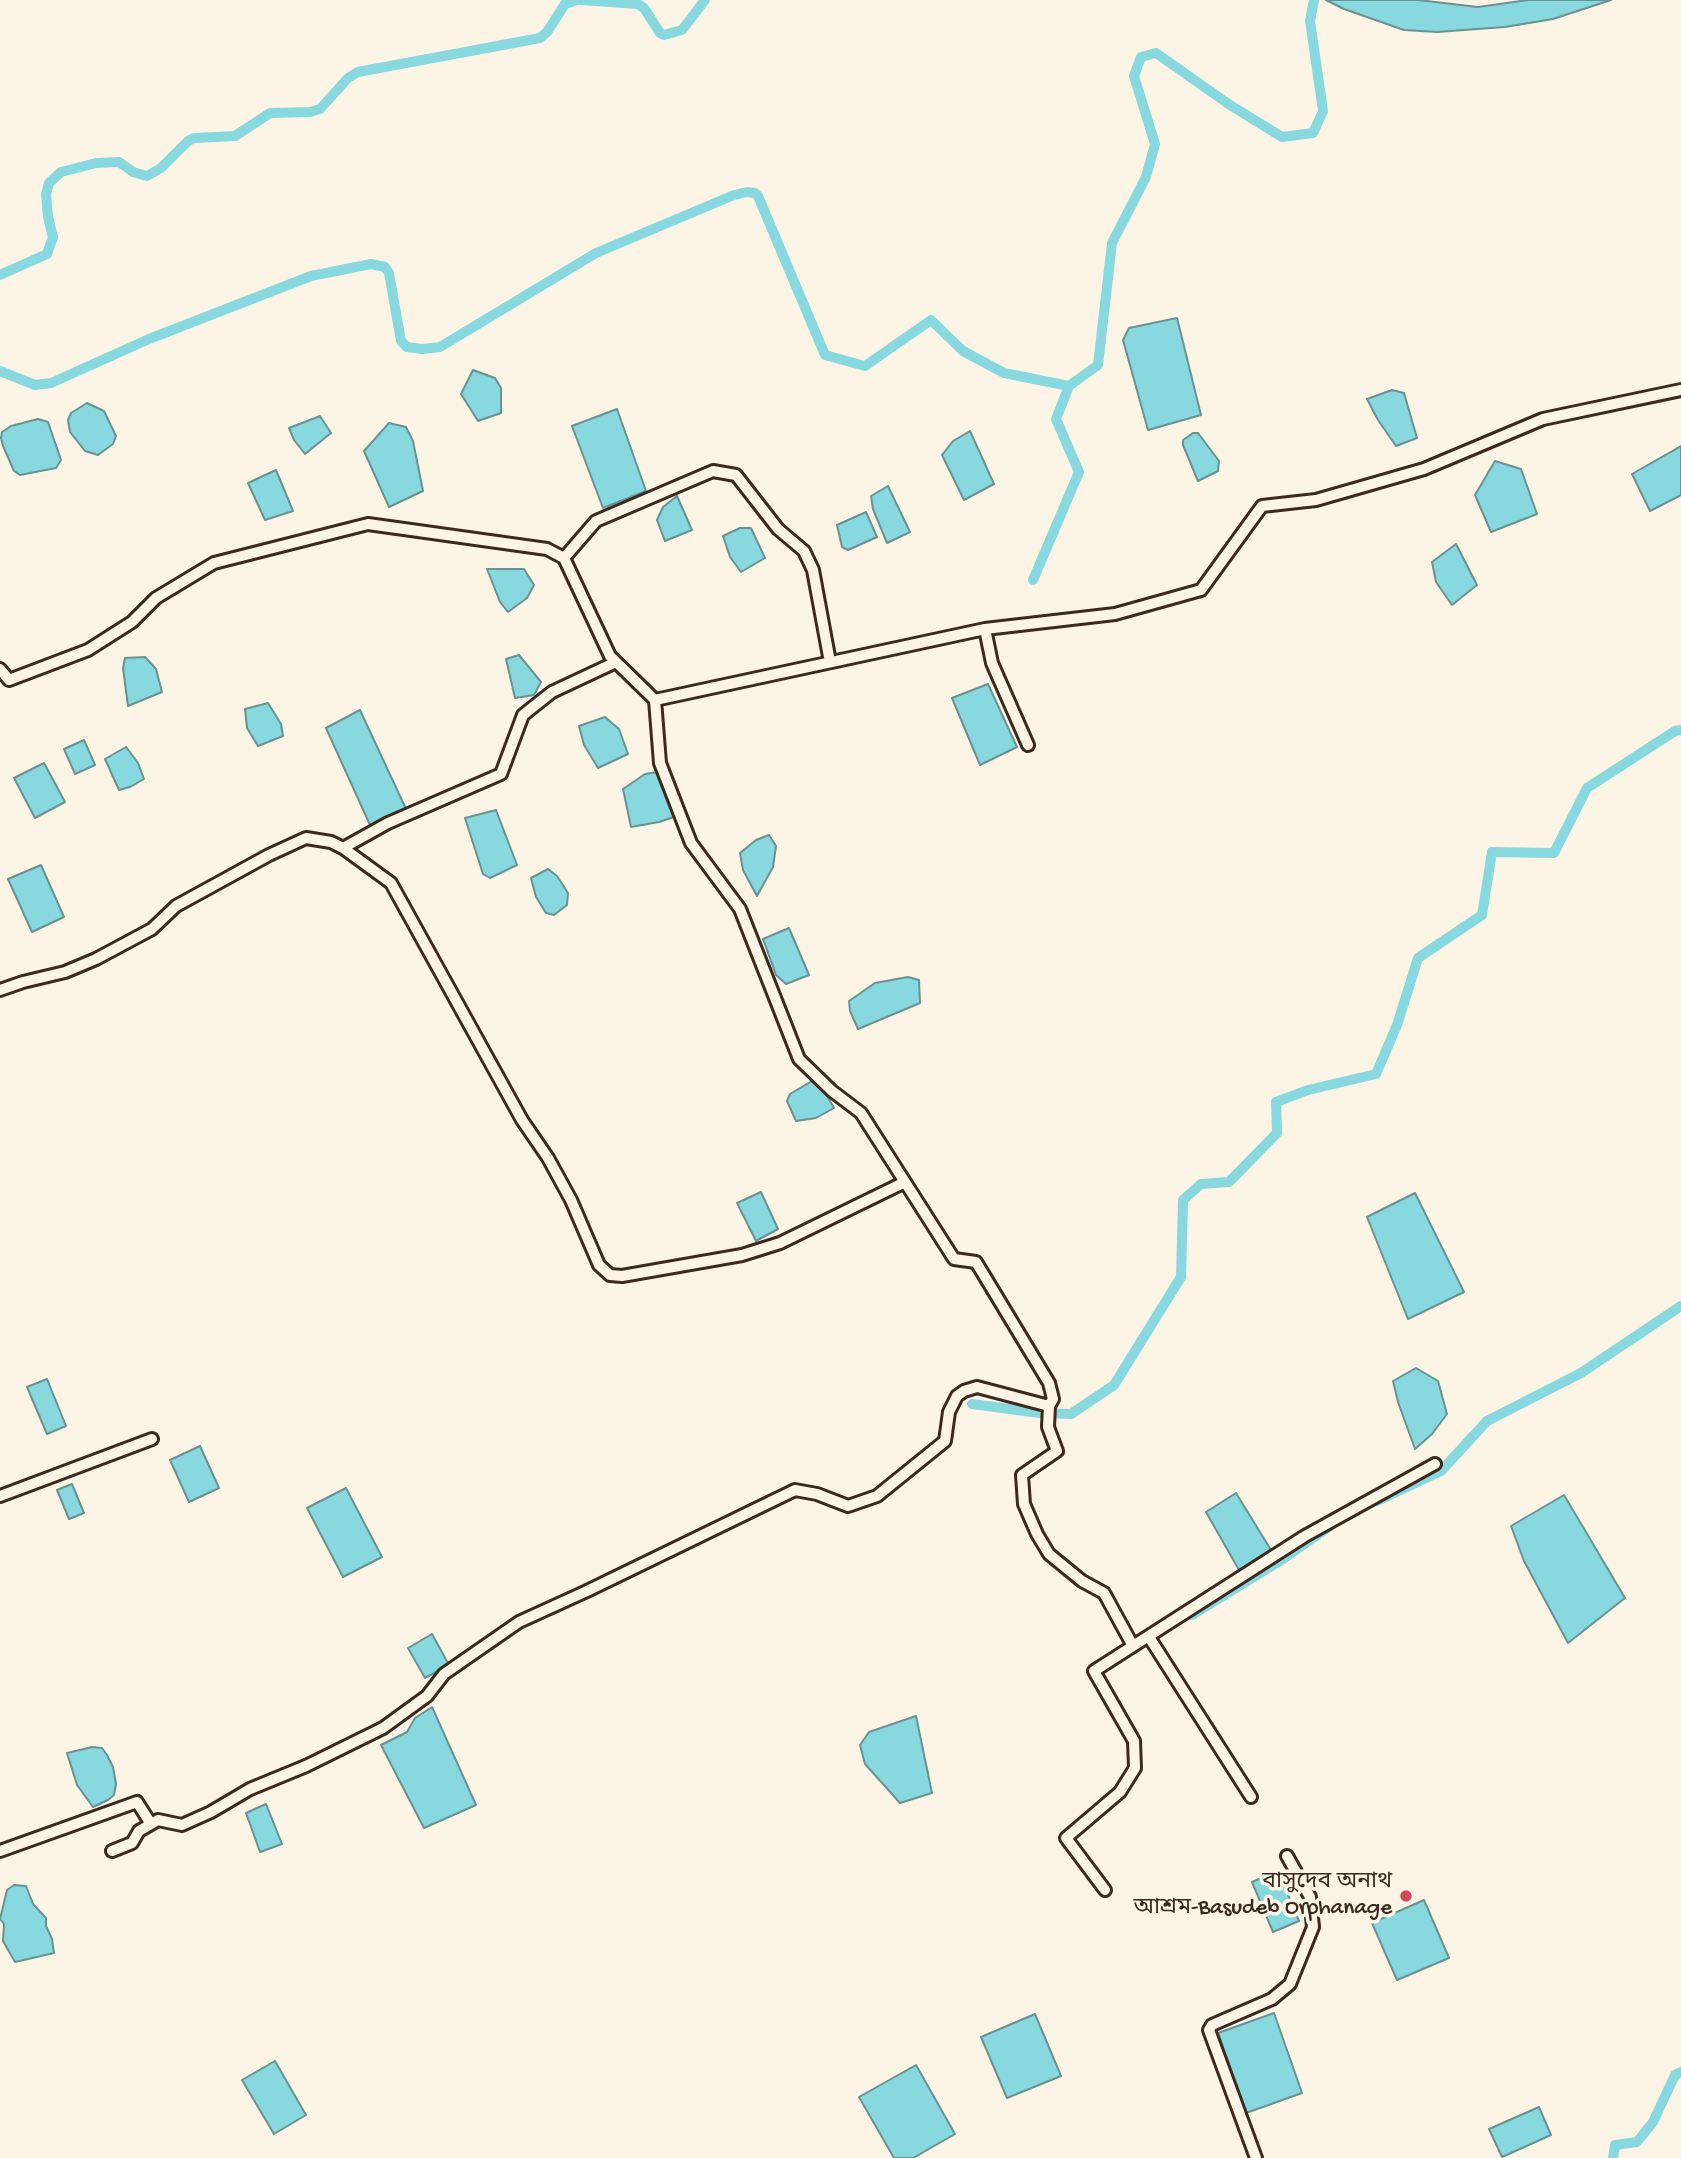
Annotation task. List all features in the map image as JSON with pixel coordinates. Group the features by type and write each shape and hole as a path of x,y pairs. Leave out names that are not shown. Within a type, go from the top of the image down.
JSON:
{"street":[{"path":"655,700 985,629 1115,614 1201,590 1262,506 1317,500 1424,469 1543,419 1681,390"},
{"path":"565,558 596,521 713,471 736,475 778,529 804,551 809,560 830,662"},
{"path":"0,669 4,683 88,650 132,622 156,598 214,563 368,524 547,549 565,558 610,656 655,700 660,763 691,843 740,909 799,1059 832,1091 861,1113 954,1259 976,1262 1049,1383 1053,1399 1049,1406 1048,1427 1057,1451 1022,1475 1024,1504 1049,1555 1082,1581 1104,1593 1133,1646"},
{"path":"985,629 992,663 1028,745"},
{"path":"344,848 410,813 501,774 523,715 552,692 616,662"},
{"path":"0,990 65,972 96,959 152,929 176,906 306,838 331,842 344,848 391,883 522,1120 554,1168 571,1200 598,1265 610,1275 622,1276 742,1255 780,1243 905,1182"},
{"path":"112,1851 132,1843 139,1831 158,1820 182,1825 250,1789 306,1766 383,1728 427,1696 444,1674 519,1622 795,1490 817,1494 848,1506 877,1496 945,1441 949,1412 957,1396 964,1391 977,1387 1049,1406"},
{"path":"0,1496 152,1439"},
{"path":"1105,1890 1066,1838 1120,1792 1135,1768 1134,1741 1094,1671 1305,1536 1435,1464"},
{"path":"1149,1637 1251,1797"},
{"path":"0,1851 137,1802 150,1824"},
{"path":"1256,2158 1209,2030 1212,2025 1272,1999 1290,1984 1313,1927 1310,1897 1287,1856"}],"water":[{"path":"1326,0 1418,0 1478,7 1528,0 1611,0 1553,19 1505,27 1437,32 1404,30"},
{"path":"1177,318 1201,415 1148,430 1123,340 1129,328"},
{"path":"473,370 495,378 501,388 501,413 478,421 461,394"},
{"path":"1392,390 1404,393 1417,438 1396,446 1367,399"},
{"path":"87,403 104,411 116,436 113,444 98,455 85,451 70,432 68,420 71,413"},
{"path":"617,409 646,491 603,508 572,426"},
{"path":"320,416 331,433 305,454 289,428"},
{"path":"38,419 48,422 61,460 56,468 20,475 14,471 3,446 2,432 11,426"},
{"path":"389,423 406,427 413,441 423,491 389,507 364,451"},
{"path":"970,431 994,484 964,500 942,455 953,441"},
{"path":"1193,433 1198,433 1219,461 1218,471 1198,481 1183,445 1183,440"},
{"path":"1681,446 1681,495 1650,511 1632,474"},
{"path":"1495,461 1521,469 1537,514 1491,532 1475,495"},
{"path":"276,470 293,511 265,520 248,483"},
{"path":"888,486 910,532 887,543 873,509 871,496"},
{"path":"677,496 692,530 665,541 657,520 663,507"},
{"path":"866,512 877,537 848,550 842,547 837,525"},
{"path":"740,528 751,528 765,558 741,572 730,557 723,536"},
{"path":"1456,544 1477,585 1452,605 1436,582 1432,562"},
{"path":"487,569 524,569 534,585 527,598 508,612 500,602"},
{"path":"519,655 541,682 534,695 515,698 506,659"},
{"path":"145,657 156,669 162,692 128,706 123,668 125,658"},
{"path":"988,684 1017,747 980,765 952,698"},
{"path":"268,703 281,724 283,736 258,746 247,728 245,709"},
{"path":"360,710 406,809 370,825 326,728"},
{"path":"605,717 619,729 628,754 598,768 584,745 579,726"},
{"path":"84,740 95,765 75,774 64,749"},
{"path":"126,747 138,763 144,779 119,790 105,759"},
{"path":"44,763 65,802 35,818 14,778"},
{"path":"658,772 674,817 631,827 623,789 645,774"},
{"path":"496,810 517,865 490,878 483,874 465,818"},
{"path":"769,835 776,846 773,867 757,896 743,870 740,853 756,840"},
{"path":"41,865 64,917 32,932 8,879"},
{"path":"548,869 557,876 568,893 567,905 554,915 546,913 536,897 531,878"},
{"path":"789,928 809,975 786,984 776,975 763,939"},
{"path":"908,977 919,980 920,1003 858,1029 850,1011 849,1001 875,983"},
{"path":"817,1078 834,1108 816,1118 796,1121 787,1101 790,1094"},
{"path":"761,1192 778,1229 756,1241 737,1203"},
{"path":"1415,1193 1464,1292 1408,1319 1367,1217"},
{"path":"1416,1368 1438,1381 1447,1414 1432,1434 1415,1449 1393,1381"},
{"path":"47,1379 66,1426 47,1434 27,1387"},
{"path":"200,1446 219,1488 189,1502 170,1460"},
{"path":"72,1484 84,1513 69,1519 57,1490"},
{"path":"346,1488 382,1557 343,1577 307,1508"},
{"path":"1236,1493 1271,1550 1239,1570 1206,1512"},
{"path":"1564,1495 1625,1598 1568,1643 1524,1561 1511,1526"},
{"path":"432,1634 449,1665 425,1678 408,1648"},
{"path":"432,1707 476,1805 424,1828 381,1745 407,1732 415,1718"},
{"path":"916,1716 932,1793 900,1803 865,1764 860,1745 869,1732"},
{"path":"92,1747 102,1748 107,1755 113,1767 116,1784 114,1795 93,1807 77,1785 67,1753"},
{"path":"266,1804 282,1844 260,1852 246,1813"},
{"path":"1278,1871 1299,1921 1273,1932 1252,1882"},
{"path":"14,1885 26,1886 33,1904 46,1918 54,1953 15,1962 3,1941 4,1924 0,1919 7,1890"},
{"path":"1424,1900 1449,1958 1397,1980 1372,1923"},
{"path":"1274,2013 1302,2093 1246,2113 1218,2033"},
{"path":"1035,2014 1061,2076 1007,2098 981,2037"},
{"path":"275,2061 306,2115 274,2134 242,2080"},
{"path":"916,2065 955,2134 913,2158 894,2158 859,2097"},
{"path":"1539,2107 1551,2135 1502,2157 1489,2129"}],"waterway":[{"path":"0,275 47,254 53,237 46,194 49,183 61,172 96,163 119,162 133,172 147,176 161,168 194,138 235,136 270,113 310,112 320,109 348,78 358,72 540,38 565,4 577,0"},
{"path":"581,0 638,4 664,35 682,30 705,0"},
{"path":"1033,580 1079,472 1056,419 1069,386 1098,365 1112,243 1146,177 1155,144 1134,76 1141,57 1156,53 1230,105 1282,137 1313,133 1323,111 1310,21 1314,0"},
{"path":"0,371 35,385 51,383 149,339 311,276 371,264 385,267 389,273 401,341 407,347 440,347 596,253 747,192 758,196 825,355 865,366 931,320 963,351 1004,373 1069,386"},
{"path":"972,1404 1040,1413 1071,1414 1114,1385 1181,1277 1183,1200 1201,1184 1229,1182 1277,1133 1276,1102 1308,1090 1376,1074 1397,1025 1418,958 1482,915 1492,852 1554,853 1587,788 1675,731 1681,730"},
{"path":"1377,1501 1441,1471 1487,1421 1581,1373 1681,1306"},
{"path":"1192,1615 1329,1527"},
{"path":"1613,2158 1615,2145 1637,2142 1653,2122 1675,2075 1681,2072"}],"place":[{"name":"বাসুদেব অনাথ আশ্রম-Basudeb Orphanage","path":"1406,1896"}]}
